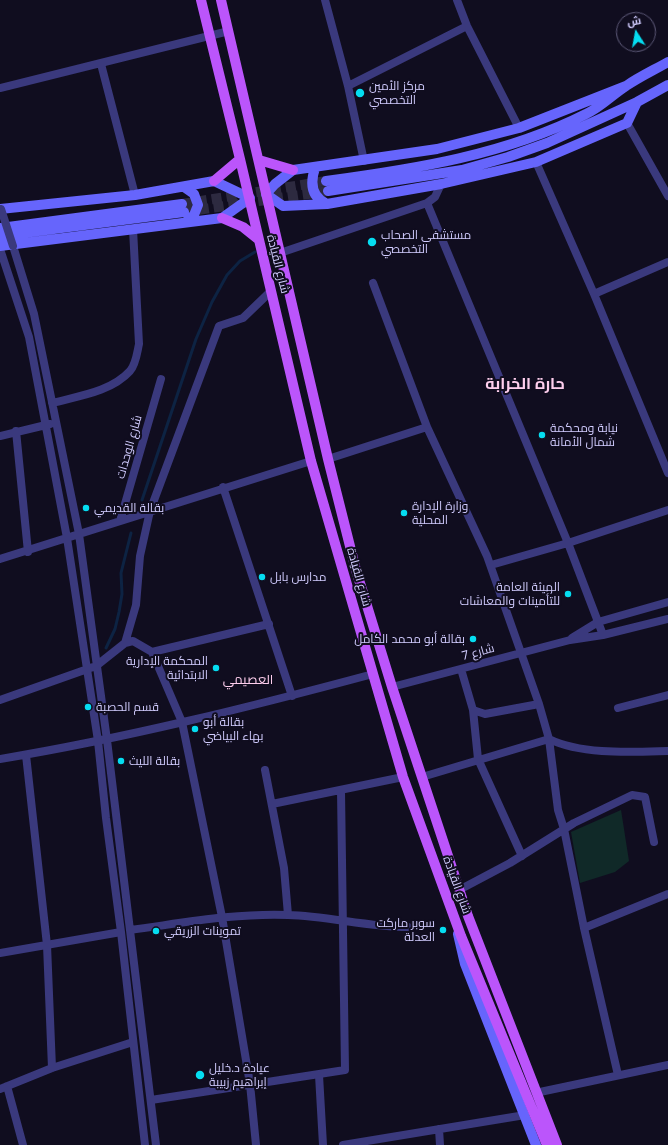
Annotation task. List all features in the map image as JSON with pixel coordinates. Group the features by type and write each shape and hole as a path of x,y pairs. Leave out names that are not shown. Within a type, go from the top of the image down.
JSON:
{"main road":[{"name":"شارع القيادة","path":"201,0 250,198 258,239 272,291 311,461 404,777 456,922 557,1145"},
{"name":"شارع القيادة","path":"221,0 328,459 356,570 392,687 459,890 535,1095 547,1145"},
{"path":"214,181 240,159"},
{"path":"259,160 294,170"},
{"path":"222,218 242,226 258,239"}],"street":[{"path":"325,0 348,86 364,161"},
{"path":"457,0 467,26 519,128"},
{"path":"348,86 467,26"},
{"path":"0,88 100,64 209,35 229,32"},
{"path":"668,62 626,86 587,114 500,148 397,172 327,186 462,170 546,143 638,102 668,85"},
{"path":"100,64 135,196"},
{"path":"626,86 519,128 437,150 294,170 275,184 266,194 283,206 328,204 441,184 536,162 627,123 638,102"},
{"path":"627,123 668,196"},
{"path":"536,162 594,294 668,473"},
{"path":"315,168 311,178 312,189 320,201 328,204"},
{"path":"0,228 184,213 222,218 250,198 214,181 135,196 0,209 13,246 34,314 79,534 107,740 156,1145"},
{"path":"280,253 427,203 435,197 441,184"},
{"path":"0,236 184,213 194,215 198,205 194,194 184,187"},
{"path":"427,203 568,543 603,635"},
{"path":"143,1144 134,1042 106,818 98,741 86,670 68,538 29,338 0,248 133,230 184,213"},
{"path":"52,403 100,391 118,381 131,370 136,358 139,344 133,230"},
{"path":"594,294 668,262"},
{"path":"374,283 427,427 490,565 539,704 549,739 558,810 564,829 584,928 618,1075"},
{"path":"125,644 136,605 140,556 150,511 219,326 243,318 272,291"},
{"name":"شارع الوحدات","path":"120,521 161,379"},
{"path":"0,436 56,422"},
{"path":"328,459 427,427"},
{"path":"16,431 28,552"},
{"path":"0,559 28,552 223,487 311,461"},
{"path":"223,487 292,696"},
{"path":"490,565 568,543 668,510"},
{"name":"شارع 7","path":"570,640 598,622 668,602"},
{"name":"شارع 7","path":"392,687 521,652 570,640 603,635 668,619"},
{"path":"152,652 269,624"},
{"path":"0,700 96,666 125,644 133,641 152,652 182,722 222,917 250,1084 256,1145"},
{"path":"461,669 473,710 478,759 522,856"},
{"path":"0,759 107,740 292,696 373,674"},
{"path":"618,708 668,695"},
{"path":"473,710 485,714 539,704"},
{"path":"422,777 549,739 562,745 619,752 668,751"},
{"path":"26,754 47,945 52,1068"},
{"path":"265,770 284,868 288,915"},
{"path":"272,804 404,777"},
{"path":"151,1100 346,1070 341,791"},
{"path":"459,890 479,881 564,829 632,795 645,797 654,842"},
{"path":"584,928 668,894"},
{"path":"130,930 222,917 288,915 344,920 388,927 408,927"},
{"path":"456,922 465,964 536,1145"},
{"path":"0,952 121,932"},
{"path":"23,1145 3,1087 52,1068 134,1042"},
{"path":"561,1145 535,1095 618,1075 668,1065"},
{"path":"319,1075 323,1145"},
{"path":"343,1145 525,1115"},
{"path":"439,1129 440,1145"}],"green space":[{"path":"621,810 629,861 615,872 580,883 571,832"}],"waterway":[{"path":"142,500 196,339 212,302 227,275 240,261 255,252"},
{"path":"106,648 115,629 119,612 122,594 121,573 131,533"}],"tunnel":[{"path":"182,204 326,181"},
{"path":"184,212 328,191"}],"place":[{"name":"مركز الأمين التخصصي","path":"360,93"},
{"name":"مستشفى الصحاب التخصصي","path":"372,242"},
{"name":"نيابة ومحكمة شمال الأمانة","path":"542,435"},
{"name":"بقالة القديمي","path":"86,508"},
{"name":"وزارة الإدارة المحلية","path":"404,513"},
{"name":"مدارس بابل","path":"262,577"},
{"name":"الهيئة العامة للتأمينات والمعاشات","path":"568,594"},
{"name":"بقالة أبو محمد الكامل","path":"473,639"},
{"name":"المحكمة الإدارية الابتدائية","path":"216,668"},
{"name":"قسم الحصبة","path":"88,707"},
{"name":"بقالة أبو بهاء البياضي","path":"195,729"},
{"name":"بقالة الليث","path":"121,761"},
{"name":"سوبر ماركت العدلة","path":"443,930"},
{"name":"تموينات الزريقي","path":"156,931"},
{"name":"عيادة د.خليل إبراهيم زبيبة","path":"200,1075"}],"district":[{"name":"حارة الخرابة","path":"525,384"},
{"name":"العصيمي","path":"248,680"}]}
